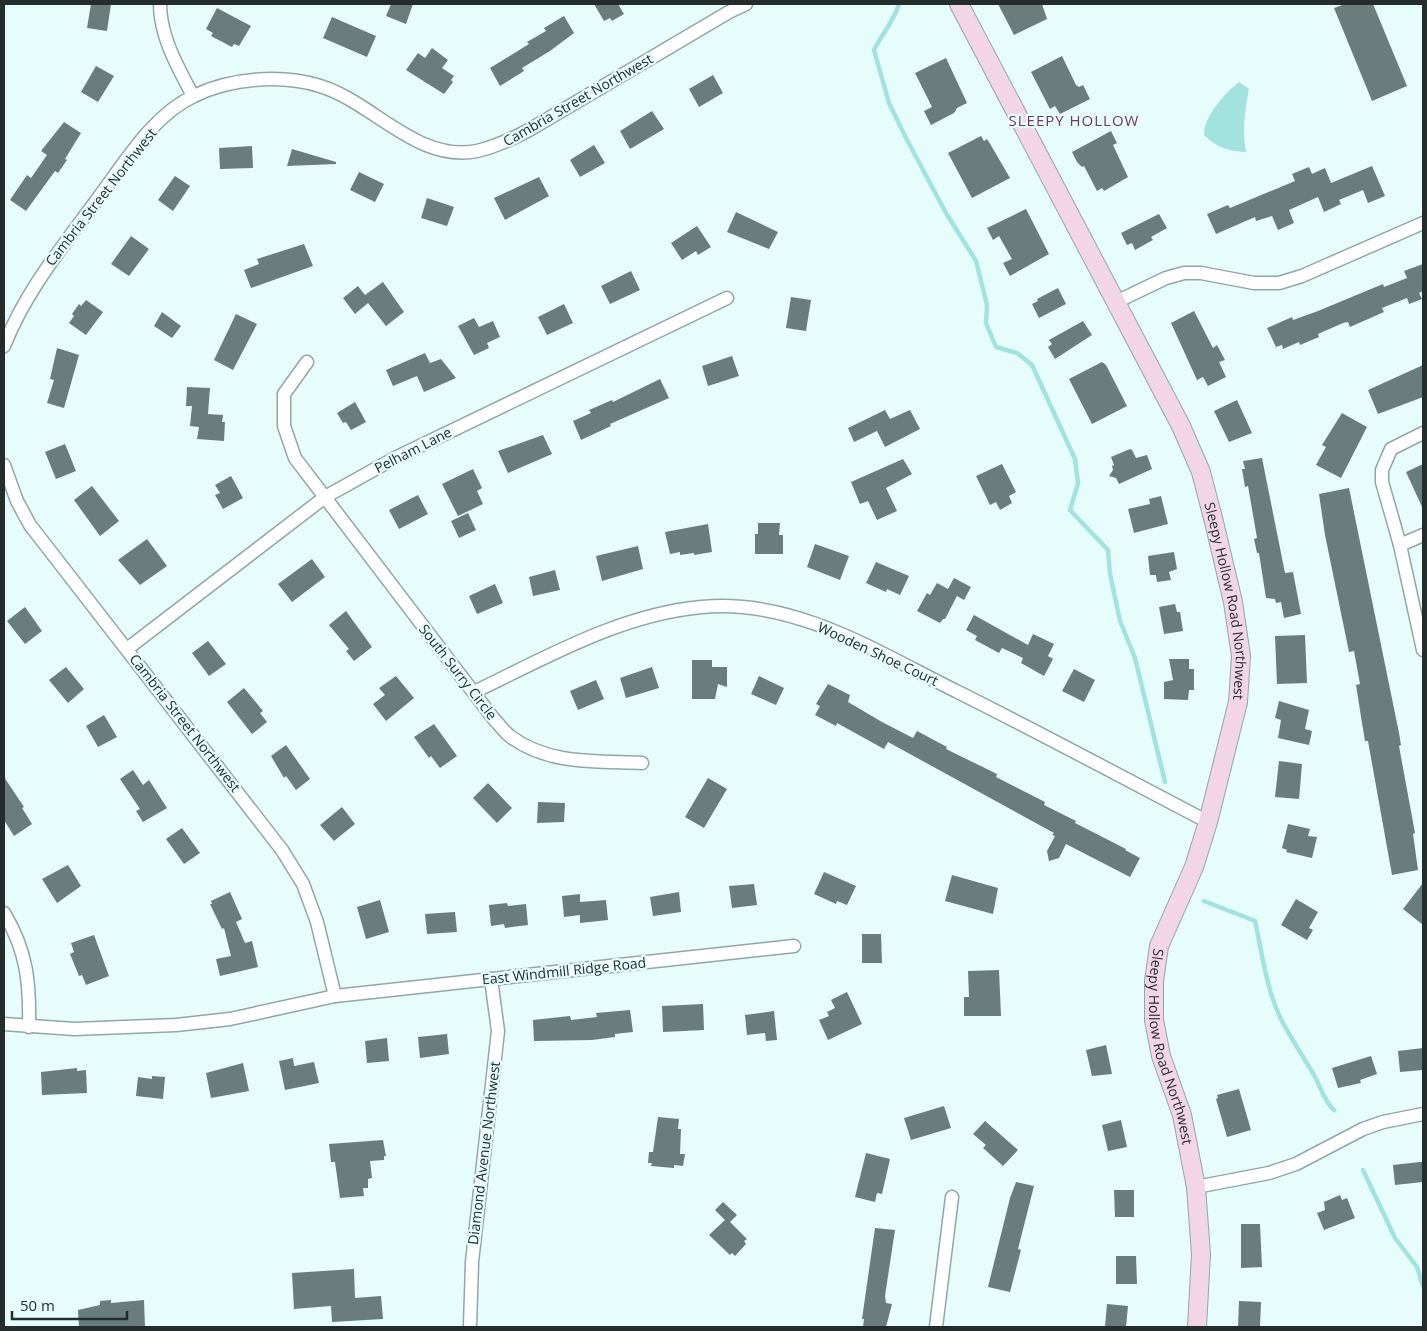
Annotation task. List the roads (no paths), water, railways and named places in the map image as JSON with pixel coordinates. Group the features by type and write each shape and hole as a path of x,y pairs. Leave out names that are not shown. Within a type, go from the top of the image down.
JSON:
{"street":[{"path":"160,4 160,17 167,43 193,96"},
{"name":"Cambria Street Northwest","path":"4,346 25,301 40,276 133,152 170,112 193,96 218,86 244,82 278,80 318,85 358,102 405,134 426,145 449,152 475,152 502,144 529,130 746,4"},
{"name":"Sleepy Hollow Road Northwest","path":"959,4 1181,426 1201,472 1233,602 1241,656 1238,702 1208,822 1194,867 1159,946 1154,981 1154,1020 1161,1056 1182,1115 1196,1187 1201,1254 1198,1327"},
{"path":"1116,302 1166,278 1184,273 1201,273 1254,283 1279,283 1302,276 1423,222"},
{"name":"Pelham Lane","path":"127,649 325,497 413,449 727,298"},
{"name":"South Surry Circle","path":"307,362 284,394 284,426 294,458 510,736 535,751 566,760 642,763"},
{"path":"1423,433 1391,449 1382,470 1384,492 1400,545 1423,650"},
{"name":"Cambria Street Northwest","path":"4,465 17,501 30,525 282,850 303,884 317,922 335,996"},
{"path":"1400,545 1423,536"},
{"name":"Wooden Shoe Court","path":"474,692 562,650 657,615 702,606 743,607 800,619 849,638 996,711 1208,822"},
{"path":"4,913 26,961 30,985 30,1027"},
{"name":"East Windmill Ridge Road","path":"4,1024 74,1029 176,1025 230,1019 335,996 794,946"},
{"name":"Diamond Avenue Northwest","path":"470,1327 472,1262 498,1031 491,979"},
{"path":"1196,1187 1269,1173 1296,1164 1363,1129 1384,1122 1423,1114"},
{"path":"936,1327 952,1197"}],"water":[{"path":"1239,82 1249,89 1244,120 1246,152 1224,148 1213,143 1204,135 1211,113"}],"waterway":[{"path":"899,4 874,50 889,103 946,213 976,261 987,305 986,323 996,347 1017,353 1032,365 1075,459 1078,483 1070,510 1108,550 1110,574 1120,621 1135,658 1165,782"},
{"path":"1204,901 1255,921 1275,1006 1315,1077 1325,1099 1334,1110"},
{"path":"1363,1170 1395,1238 1417,1267 1423,1286"}],"district":[{"name":"SLEEPY HOLLOW","path":"1074,121"}]}
